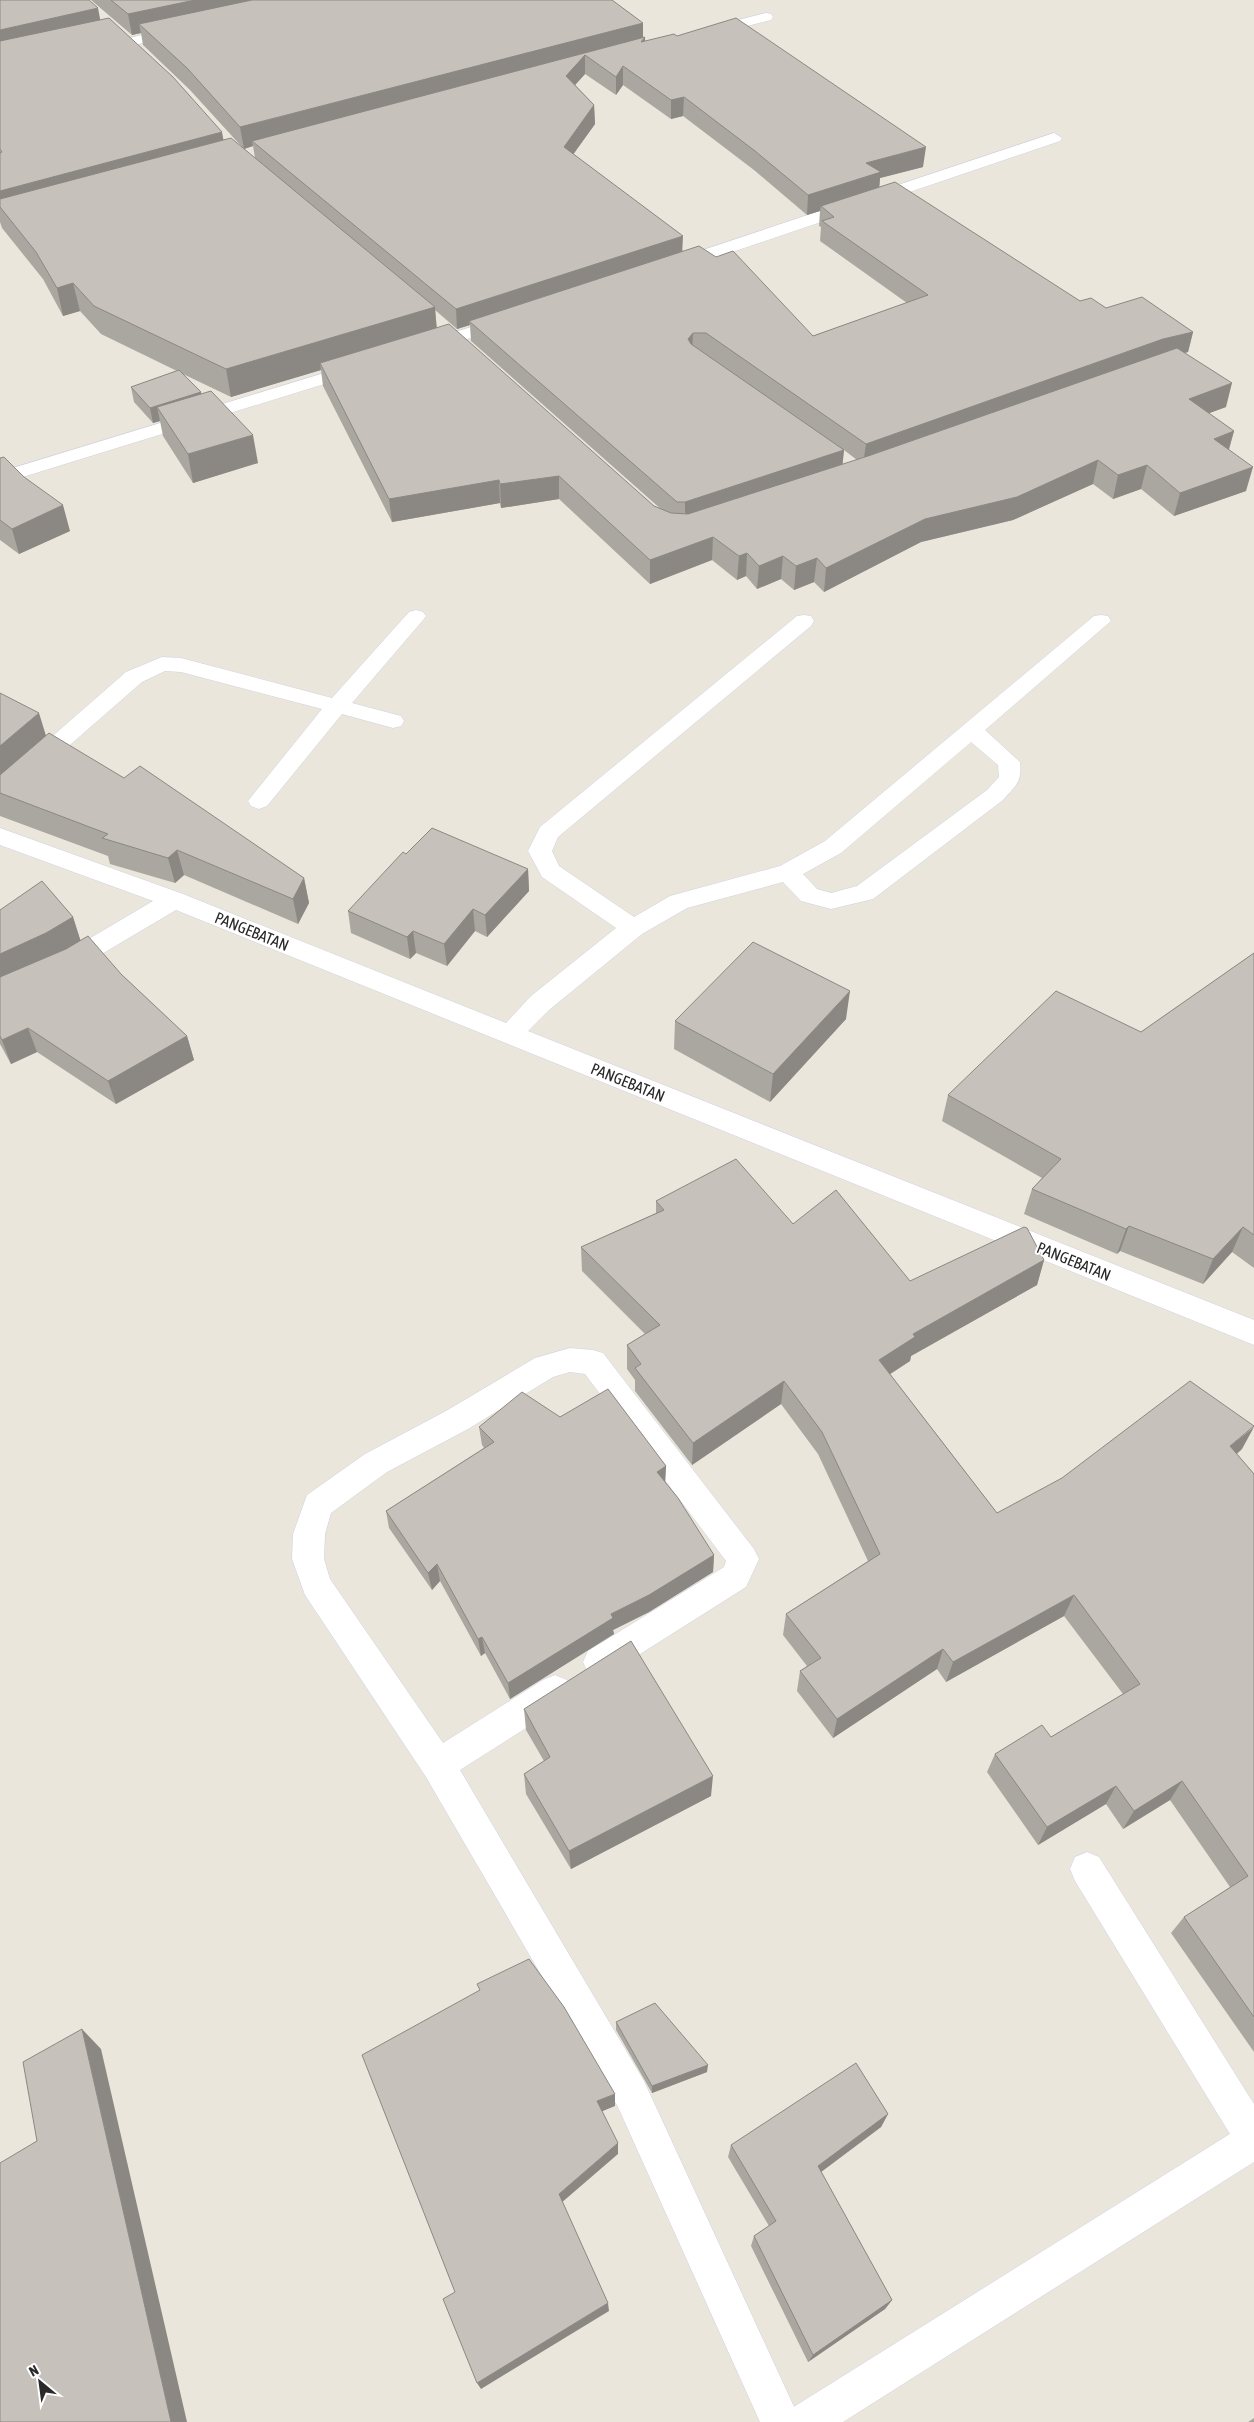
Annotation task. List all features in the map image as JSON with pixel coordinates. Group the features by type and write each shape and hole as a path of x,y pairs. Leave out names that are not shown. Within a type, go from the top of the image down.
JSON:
{"street":[{"path":"690,37 766,17"},
{"path":"143,55 124,37 196,27"},
{"path":"660,270 1054,138"},
{"path":"435,344 447,332 520,317"},
{"path":"447,332 469,352"},
{"path":"0,478 369,364"},
{"path":"258,801 336,706 416,616"},
{"path":"633,928 550,871 540,851 548,833 804,621"},
{"path":"510,1034 540,1003 633,928 679,902 788,872 833,847 1101,621"},
{"path":"0,794 134,678 162,664 181,665 393,721"},
{"path":"788,872 809,895 831,901 865,893 995,795 1010,778 1009,762 971,730"},
{"name":"PANGEBATAN","path":"0,836 174,900 1254,1333"},
{"path":"0,996 64,965 174,900"},
{"path":"438,1765 735,1577 743,1559 593,1362 570,1360 545,1367 457,1420 376,1463 318,1505 309,1534 308,1559 316,1585 438,1765 631,2094 781,2422"},
{"path":"806,2422 1254,2139 1087,1869"}],"building":[{"path":"0,0 89,0 98,8 0,30"},
{"path":"111,0 195,0 128,14"},
{"path":"252,0 612,0 643,23 240,127 187,68 139,24"},
{"path":"109,18 173,77 222,132 0,191 0,153 2,152 0,149 0,41"},
{"path":"736,18 926,147 866,163 881,172 808,195 755,151 684,97 671,100 623,66 616,77 585,55 566,76 594,105 564,147 683,236 456,309 252,141 645,37 641,42 674,34 677,36"},
{"path":"231,138 435,307 226,369 94,306 73,283 57,288 36,252 0,207 0,199"},
{"path":"895,182 1080,301 1091,298 1106,308 1142,297 1193,332 1163,339 866,444 706,333 693,333 688,339 691,344 844,450 685,502 677,502 469,321 699,246 716,257 733,251 813,336 928,295 822,221 834,217 821,206"},
{"path":"449,324 654,506 671,513 688,514 871,455 1177,348 1232,383 1189,399 1234,431 1214,439 1253,467 1180,493 1147,465 1118,475 1098,460 1017,497 925,519 826,568 817,558 796,566 783,556 759,566 747,553 739,556 713,537 650,560 559,476 500,484 499,480 389,499 320,363"},
{"path":"179,370 201,392 150,408 131,387"},
{"path":"211,391 253,435 188,454 157,407"},
{"path":"4,457 24,477 63,505 12,529 0,520 0,458"},
{"path":"0,693 39,713 0,746"},
{"path":"49,733 124,778 140,766 304,878 293,899 177,850 168,858 102,838 108,834 0,793 0,775"},
{"path":"432,828 528,869 485,915 473,909 444,944 413,931 407,937 348,911 403,852 406,854"},
{"path":"42,881 73,917 46,933 0,954 0,910"},
{"path":"88,936 121,974 187,1036 108,1081 28,1028 2,1040 0,1036 0,977 66,949"},
{"path":"753,942 850,991 773,1074 675,1021"},
{"path":"1254,953 1254,1235 1243,1227 1213,1259 1129,1226 1126,1229 1032,1189 1061,1159 948,1095 1056,991 1141,1032"},
{"path":"736,1159 793,1224 836,1190 910,1281 1024,1227 1027,1228 1044,1260 913,1334 915,1337 879,1360 997,1513 1062,1478 1190,1381 1254,1426 1230,1446 1254,1474 1254,2017 1184,1917 1248,1876 1182,1781 1134,1811 1116,1786 1047,1827 995,1754 1042,1725 1051,1737 1140,1684 1074,1595 953,1662 943,1649 837,1719 800,1671 821,1658 786,1614 880,1554 822,1432 784,1381 693,1443 635,1368 641,1364 627,1345 660,1325 581,1247 664,1210 656,1201"},
{"path":"608,1389 666,1466 657,1472 678,1498 714,1555 649,1595 611,1614 613,1618 508,1683 482,1637 478,1639 437,1564 428,1573 386,1511 494,1442 479,1427 522,1392 560,1417"},
{"path":"631,1641 713,1776 569,1851 524,1774 550,1757 524,1709"},
{"path":"529,1959 564,2007 615,2094 597,2101 618,2143 559,2194 608,2303 477,2383 443,2299 455,2292 362,2055 480,1990 477,1984"},
{"path":"655,2003 708,2065 652,2086 616,2022"},
{"path":"82,2029 171,2422 0,2422 0,2163 37,2141 23,2062"},
{"path":"856,2063 888,2114 818,2166 892,2300 813,2355 754,2236 776,2221 731,2145"}]}
